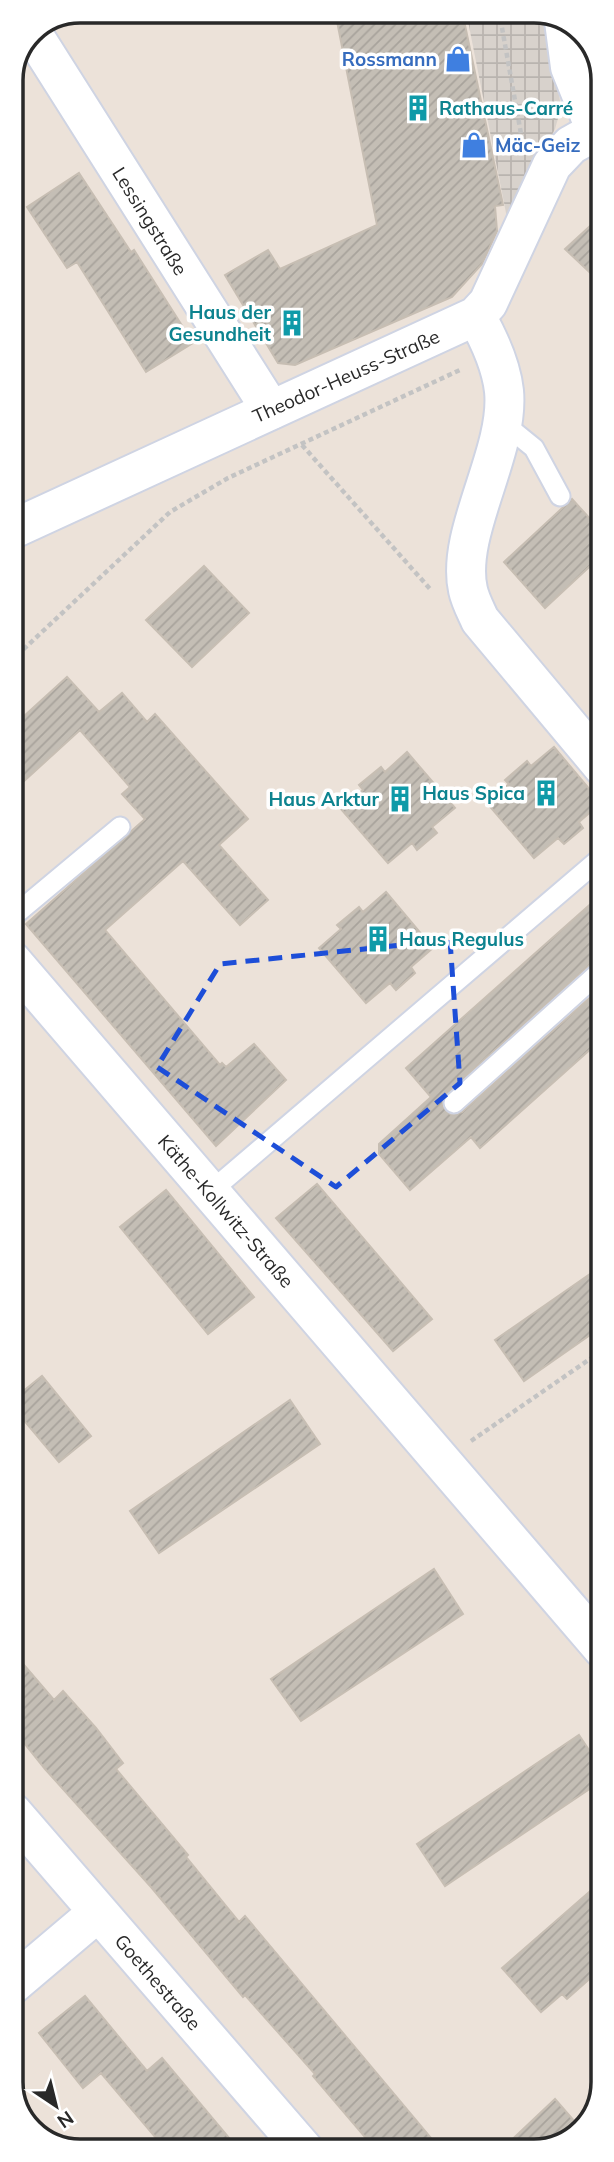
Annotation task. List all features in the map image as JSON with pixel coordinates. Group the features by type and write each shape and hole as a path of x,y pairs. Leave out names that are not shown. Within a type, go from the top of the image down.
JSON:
{"street":[{"path":"565,32 570,67 591,114"},
{"name":"Lessingstraße","path":"37,41 271,410"},
{"path":"591,136 571,145 552,165 488,303 476,316 492,344 502,382 502,422 466,562 468,591 480,620 591,753"},
{"name":"Theodor-Heuss-Straße","path":"23,524 476,316"},
{"name":"Käthe-Kollwitz-Straße","path":"23,974 591,1635"},
{"name":"Goethestraße","path":"23,1825 294,2139"},
{"path":"23,1976 97,1913"}],"lane":[{"path":"502,422 534,448 561,496"},
{"path":"23,908 120,827"},
{"path":"211,1192 591,866"},
{"path":"454,1103 591,979"}],"path":[{"path":"501,23 525,156"},
{"path":"302,445 436,595"},
{"path":"442,1461 591,1358"}],"highlighted area":[{"path":"450,940 460,1083 336,1187 157,1067 220,964"}],"shaded area":[{"path":"468,23 548,25 561,108 555,129 508,223"}],"building":[{"name":"Rathaus-Carré","path":"337,23 465,23 503,205 495,206 497,231 482,264 452,297 295,365 278,363 225,275 268,250 280,269 377,225"},
{"path":"79,173 131,252 134,250 193,343 146,372 77,262 67,268 27,207"},
{"path":"591,225 591,274 565,249"},
{"path":"572,499 591,520 591,565 545,608 504,562"},
{"path":"204,566 249,613 192,667 146,620"},
{"path":"67,677 99,712 122,693 147,722 155,714 248,819 219,845 268,900 240,925 183,861 105,930 220,1065 222,1063 226,1067 254,1044 286,1080 216,1146 26,924 145,819 122,794 130,787 80,730 23,782 23,717"},
{"name":"Haus Spica","path":"554,747 591,791 591,812 579,822 583,828 564,844 558,838 534,858 487,803 509,784 505,780 527,761 531,766"},
{"name":"Haus Arktur","path":"407,752 455,808 432,827 437,833 417,850 412,843 388,863 341,809 363,790 359,785 381,767 385,772"},
{"name":"Haus Regulus","path":"386,892 433,948 411,967 415,973 396,990 390,983 366,1003 319,948 341,929 337,925 359,907 363,912"},
{"path":"591,904 591,964 446,1094 442,1106 451,1115 462,1112 591,997 591,1049 480,1148 471,1137 410,1190 379,1154 379,1144 431,1097 406,1068"},
{"path":"317,1184 432,1319 393,1351 276,1218"},
{"path":"166,1190 254,1297 208,1334 120,1227"},
{"path":"591,1273 591,1334 524,1381 495,1340"},
{"path":"42,1376 91,1436 59,1462 23,1419 23,1391"},
{"path":"290,1400 320,1444 159,1553 130,1511"},
{"path":"434,1569 463,1614 301,1721 271,1679"},
{"path":"23,1664 54,1700 63,1691 96,1728 123,1763 116,1769 188,1855 186,1857 239,1922 245,1916 432,2139 367,2139 313,2076 315,2074 245,1995 243,1997 151,1887 23,1742"},
{"path":"579,1735 591,1753 591,1788 445,1886 417,1844"},
{"path":"591,1890 591,1978 567,1999 562,1994 541,2012 502,1968"},
{"path":"85,1996 147,2071 162,2058 230,2139 157,2139 101,2073 83,2088 39,2033"},
{"path":"555,2099 575,2122 556,2135 513,2139"}],"place":[{"name":"Rossmann","path":"458,59"},
{"name":"Rathaus-Carré","path":"418,108"},
{"name":"Mäc-Geiz","path":"474,145"},
{"name":"Haus der Gesundheit","path":"292,323"},
{"name":"Haus Spica","path":"546,793"},
{"name":"Haus Arktur","path":"400,799"},
{"name":"Haus Regulus","path":"378,939"}]}
